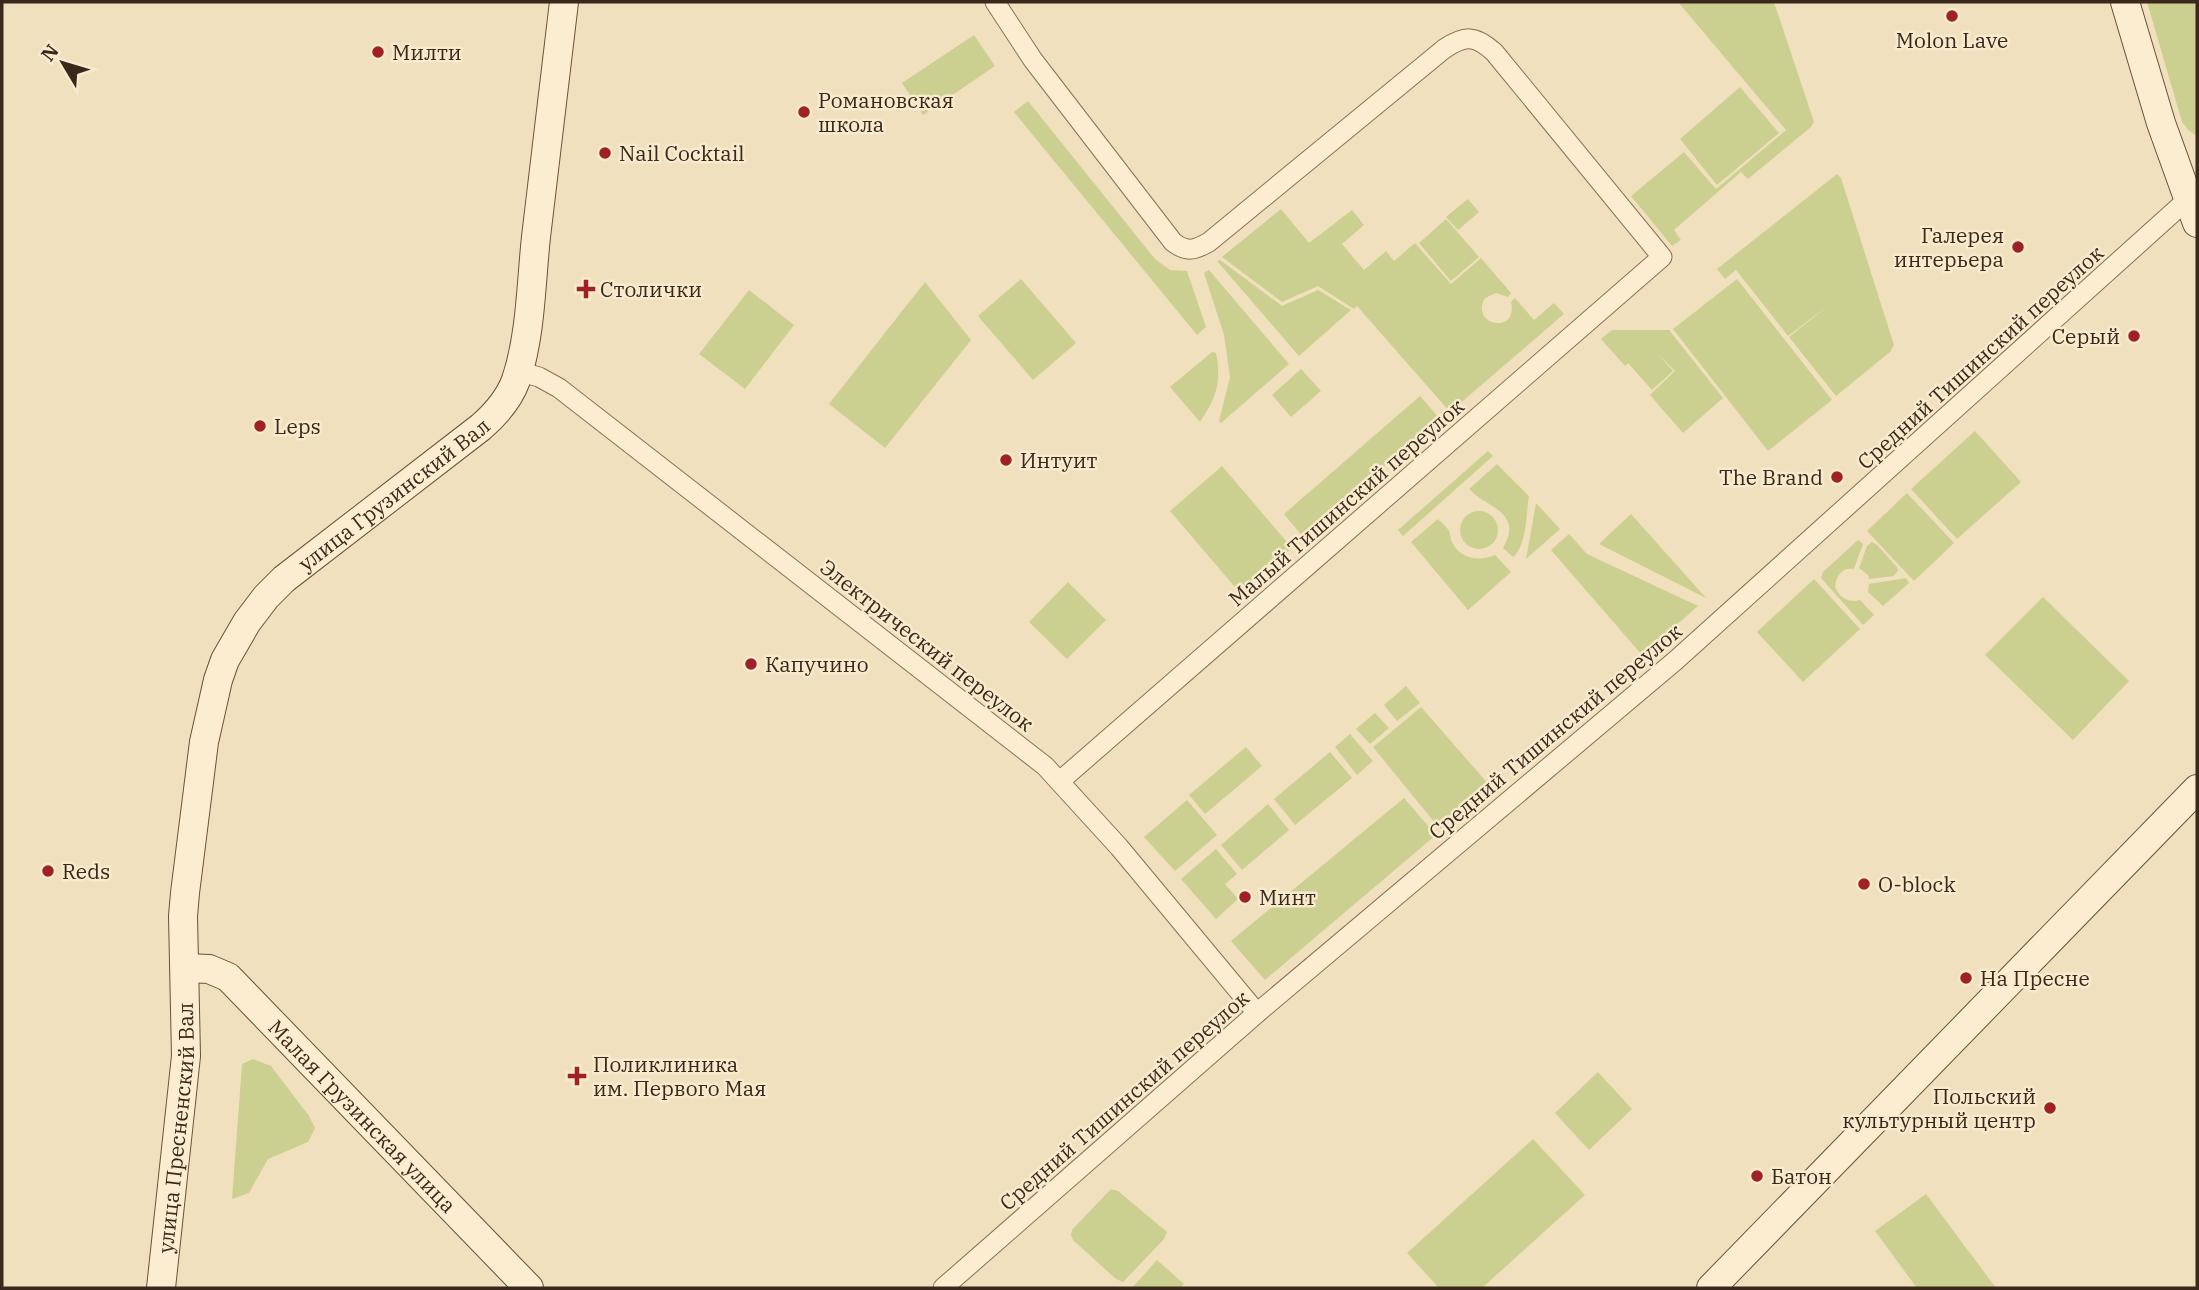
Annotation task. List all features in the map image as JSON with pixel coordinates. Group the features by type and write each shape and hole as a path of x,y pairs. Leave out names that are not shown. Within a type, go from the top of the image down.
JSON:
{"main road":[{"name":"улица Грузинский Вал","path":"185,968 185,892 204,742 218,680 233,646 267,597 284,579 492,417 510,392 518,371 525,336 548,125 565,2"},
{"path":"2125,2 2161,123 2194,205"},
{"path":"1711,1288 2197,789"},
{"name":"улица Пресненский Вал","path":"161,1288 186,1056 185,968"},
{"name":"Малая Грузинская улица","path":"185,968 209,968 228,977 528,1288"}],"street":[{"name":"Малый Тишинский переулок","path":"995,2 1033,60 1173,242 1187,251 1196,250 1209,242 1444,49 1457,40 1468,38 1482,41 1494,52 1662,257 1060,781"},
{"name":"Средний Тишинский переулок","path":"943,1288 1257,1013 1675,661 1947,418 2194,205"},
{"name":"Электрический переулок","path":"518,371 540,377 559,388 1045,766 1150,884 1257,1013"}],"green space":[{"path":"1678,2 1774,2 1814,122 1748,179 1741,172 1674,230 1681,240 1672,246 1631,196 1684,152 1716,189 1786,130"},
{"path":"2147,2 2197,2 2197,136 2182,122"},
{"path":"974,35 995,66 923,115 902,83"},
{"path":"1740,87 1779,133 1717,185 1680,139"},
{"path":"1028,101 1155,259 1170,270 1187,271 1206,327 1197,335 1014,112"},
{"path":"1837,174 1841,178 1894,345 1890,352 1836,396 1789,337 1829,305 1788,336 1736,270 1725,279 1717,269"},
{"path":"1468,199 1479,212 1458,230 1446,217"},
{"path":"1281,209 1309,243 1352,210 1364,225 1342,244 1364,270 1386,251 1394,261 1415,243 1451,284 1481,258 1511,293 1508,297 1496,293 1485,298 1483,315 1495,323 1508,319 1512,312 1511,302 1515,298 1534,320 1554,303 1564,314 1450,412 1357,306 1354,309 1318,286 1282,302 1222,257"},
{"path":"1446,219 1479,257 1451,281 1419,243"},
{"path":"1220,260 1282,306 1318,290 1351,310 1299,356 1217,261"},
{"path":"1209,270 1289,364 1221,423 1219,421 1230,377 1224,335 1204,273"},
{"path":"1021,279 1076,343 1033,380 978,316"},
{"path":"1737,279 1832,400 1768,451 1673,329"},
{"path":"925,282 971,340 885,448 829,404"},
{"path":"749,290 794,325 745,389 699,354"},
{"path":"1612,330 1669,330 1723,398 1683,433 1650,395 1675,371 1657,353 1673,371 1652,390 1628,363 1625,366 1601,339"},
{"path":"1212,352 1216,353 1218,381 1214,397 1200,422 1170,387"},
{"path":"1301,369 1321,391 1291,417 1272,395"},
{"path":"1420,396 1439,418 1303,537 1284,514"},
{"path":"1975,431 2021,482 1957,539 1911,489"},
{"path":"1488,451 1493,456 1403,536 1398,530"},
{"path":"1497,464 1529,496 1521,545 1513,557 1503,548 1508,536 1509,526 1506,519 1501,512 1469,489"},
{"path":"1222,466 1292,548 1240,593 1170,511"},
{"path":"1907,493 1954,543 1914,581 1867,531"},
{"path":"1536,503 1560,529 1526,559"},
{"path":"1479,511 1492,517 1498,530 1492,543 1479,549 1466,543 1460,530 1466,517"},
{"path":"1631,514 1706,598 1599,544"},
{"path":"1438,519 1450,532 1451,541 1460,552 1470,558 1495,555 1511,572 1468,610 1411,542"},
{"path":"1569,534 1587,554 1698,606 1642,655 1551,550"},
{"path":"1858,540 1863,544 1854,569 1846,569 1841,573 1835,586 1842,596 1852,601 1860,600 1874,615 1863,625 1821,578 1823,572"},
{"path":"1872,542 1897,567 1894,576 1869,579 1859,568 1867,546"},
{"path":"1906,578 1909,583 1883,606 1868,592 1869,584"},
{"path":"1814,579 1860,629 1803,682 1757,632"},
{"path":"1068,582 1106,620 1067,659 1029,622"},
{"path":"2043,597 2129,681 2073,740 1985,655"},
{"path":"1406,686 1420,703 1397,721 1384,705"},
{"path":"1421,707 1491,787 1440,829 1373,747"},
{"path":"1375,713 1389,728 1370,744 1356,729"},
{"path":"1350,734 1373,761 1357,775 1335,747"},
{"path":"1246,747 1262,766 1205,814 1189,795"},
{"path":"1330,752 1352,778 1295,825 1274,799"},
{"path":"1404,798 1436,835 1265,980 1231,941"},
{"path":"1187,800 1217,835 1175,871 1144,837"},
{"path":"1268,804 1289,830 1242,870 1221,845"},
{"path":"1216,849 1237,874 1225,884 1238,899 1216,919 1181,879"},
{"path":"253,1059 271,1066 315,1128 308,1142 268,1159 249,1193 232,1199 242,1064"},
{"path":"1598,1072 1632,1109 1589,1150 1555,1113"},
{"path":"1533,1139 1585,1195 1482,1288 1439,1288 1407,1253"},
{"path":"1111,1189 1118,1191 1167,1232 1164,1239 1123,1282 1116,1279 1073,1240 1071,1235 1072,1230"},
{"path":"1926,1194 1996,1288 1917,1288 1875,1231"},
{"path":"1157,1260 1184,1284 1180,1288 1132,1288"}],"place":[{"name":"Molon Lave","path":"1952,16"},
{"name":"Милти","path":"378,52"},
{"name":"Романовская школа","path":"804,112"},
{"name":"Nail Cocktail","path":"605,153"},
{"name":"Галерея интерьера","path":"2018,247"},
{"name":"Столички","path":"586,289"},
{"name":"Серый","path":"2134,336"},
{"name":"Leps","path":"260,426"},
{"name":"Интуит","path":"1006,460"},
{"name":"The Brand","path":"1837,477"},
{"name":"Капучино","path":"751,664"},
{"name":"Reds","path":"48,871"},
{"name":"O-block","path":"1864,884"},
{"name":"Минт","path":"1245,897"},
{"name":"На Пресне","path":"1966,978"},
{"name":"Поликлиника им. Первого Мая","path":"577,1076"},
{"name":"Польский культурный центр","path":"2050,1108"},
{"name":"Батон","path":"1757,1176"}]}
